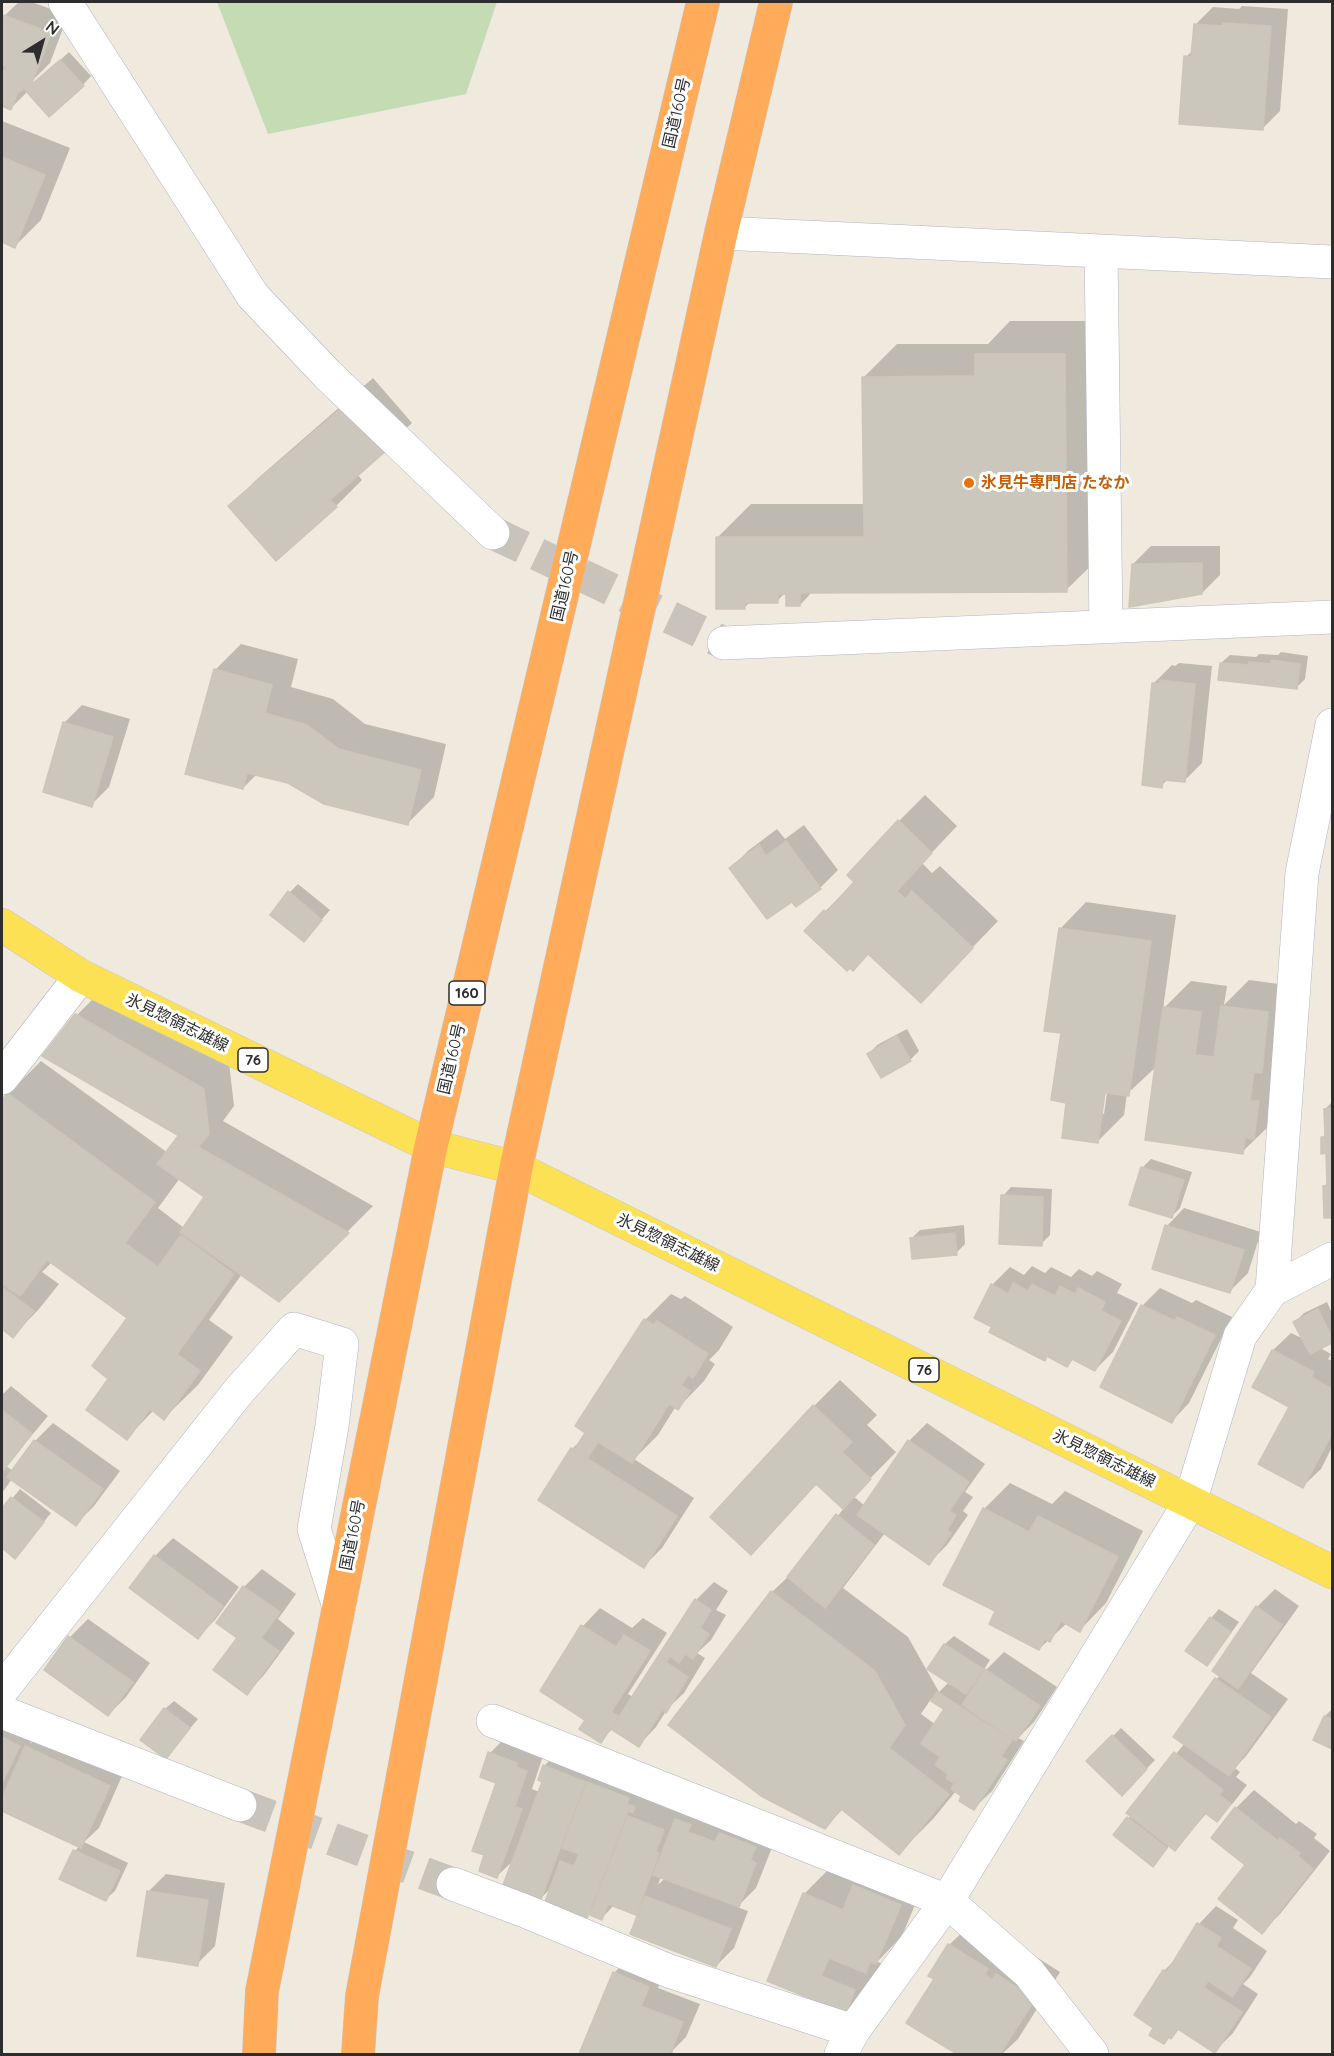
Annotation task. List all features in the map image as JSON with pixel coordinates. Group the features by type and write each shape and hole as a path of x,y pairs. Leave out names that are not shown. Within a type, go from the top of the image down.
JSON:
{"highway":[{"name":"国道160号","path":"259,2055 262,1991 431,1146 703,2"},
{"path":"358,2055 362,1996 516,1168 722,234 776,2"}],"main road":[{"name":"氷見惣領志雄線","path":"2,925 81,976 431,1146 516,1168 1332,1572"}],"street":[{"path":"65,2 253,296 327,374 493,533"},
{"path":"722,234 1332,262"},
{"path":"1101,251 1106,626"},
{"path":"724,643 1332,616"},
{"path":"1272,1290 1302,873 1332,725"},
{"path":"2,1078 81,976"},
{"path":"453,1884 525,1911 847,2043 947,1901 1190,1502 1240,1336 1272,1290 1332,1259"},
{"path":"2,1690 238,1392 294,1329 342,1344 332,1425 314,1529 339,1607"},
{"path":"2,1712 240,1806"},
{"path":"493,1721 947,1901 1029,1973 1092,2055"}],"green space":[{"path":"217,2 497,2 466,94 268,134"}],"building":[{"path":"3,15 51,33 32,83 17,94 11,110 2,106 2,70 5,71 6,67 2,65"},
{"path":"1223,23 1271,26 1263,130 1179,124 1184,56 1191,57 1194,24 1223,26"},
{"path":"60,60 84,86 49,117 25,90"},
{"path":"2,157 45,175 15,248 2,242"},
{"path":"975,354 1065,354 1067,592 800,593 800,606 786,606 786,594 778,594 778,603 744,603 745,609 716,609 716,537 864,537 862,377 975,376"},
{"path":"346,404 387,450 330,500 337,507 276,561 228,506"},
{"path":"1202,563 1202,594 1129,607 1132,564"},
{"path":"1271,660 1300,664 1297,689 1218,680 1220,663 1271,664"},
{"path":"214,669 272,685 265,713 307,725 339,749 421,770 408,825 324,804 288,783 247,773 243,789 185,774"},
{"path":"1160,680 1195,684 1185,782 1163,780 1162,788 1142,785 1152,683 1159,684"},
{"path":"63,722 113,737 92,807 43,792"},
{"path":"898,820 932,853 897,891 905,899 912,891 973,948 921,1003 868,954 853,971 850,968 847,971 804,931 824,910 826,913 854,882 847,875"},
{"path":"786,841 821,889 796,907 792,902 767,919 729,868 759,845 766,856"},
{"path":"288,891 322,920 304,942 270,915"},
{"path":"1059,928 1151,941 1129,1096 1105,1093 1098,1143 1062,1138 1066,1103 1051,1100 1061,1033 1044,1031"},
{"path":"1221,1006 1268,1012 1262,1073 1254,1072 1250,1101 1259,1101 1254,1139 1245,1138 1243,1154 1145,1140 1163,1007 1201,1012 1195,1055 1214,1057"},
{"path":"75,1014 204,1089 209,1134 198,1147 42,1056"},
{"path":"897,1036 911,1061 881,1078 867,1054"},
{"path":"7,1093 155,1202 125,1243 158,1267 181,1235 234,1274 177,1354 200,1371 164,1420 150,1409 127,1440 86,1410 108,1379 92,1366 127,1318 47,1260 20,1296 2,1284 2,1100"},
{"path":"1332,1108 1332,1218 1324,1218 1323,1186 1327,1186 1326,1153 1321,1154 1321,1137 1325,1137 1324,1109"},
{"path":"178,1136 349,1233 279,1302 180,1232 204,1197 157,1164"},
{"path":"1141,1167 1184,1180 1172,1218 1129,1205"},
{"path":"1001,1195 1043,1197 1042,1246 999,1244"},
{"path":"1165,1225 1244,1250 1230,1293 1152,1269"},
{"path":"955,1233 957,1255 912,1259 910,1238"},
{"path":"1013,1283 1028,1291 1032,1284 1055,1296 1060,1286 1075,1294 1078,1288 1105,1302 1101,1311 1121,1321 1095,1371 1072,1359 1067,1367 1047,1356 1045,1361 989,1332 992,1327 974,1318 991,1284 1008,1294"},
{"path":"2,1287 34,1311 13,1338 2,1329"},
{"path":"1141,1305 1175,1321 1177,1317 1215,1335 1172,1423 1100,1387"},
{"path":"1318,1309 1332,1338 1332,1343 1310,1354 1293,1322"},
{"path":"644,1319 654,1325 657,1321 708,1354 693,1378 688,1375 681,1385 690,1391 678,1410 669,1404 632,1463 598,1442 588,1457 575,1449 585,1433 575,1426"},
{"path":"1272,1350 1314,1372 1311,1377 1332,1389 1332,1434 1303,1488 1258,1464 1289,1407 1252,1387"},
{"path":"813,1405 852,1442 842,1452 871,1479 843,1509 816,1484 751,1555 710,1517"},
{"path":"2,1410 32,1434 2,1472"},
{"path":"34,1440 103,1489 76,1526 7,1477"},
{"path":"908,1440 969,1482 949,1511 956,1515 947,1530 951,1533 929,1565 857,1515"},
{"path":"571,1448 677,1516 644,1568 538,1500"},
{"path":"11,1497 44,1522 15,1559 2,1548 2,1508"},
{"path":"983,1508 1029,1532 1038,1516 1118,1557 1080,1632 1061,1621 1050,1642 1045,1639 1039,1650 989,1624 995,1611 943,1585"},
{"path":"836,1514 874,1545 825,1608 787,1577"},
{"path":"154,1555 223,1606 198,1639 129,1588"},
{"path":"243,1586 280,1612 261,1638 279,1651 247,1695 213,1670 237,1638 216,1623"},
{"path":"771,1591 875,1671 905,1725 889,1748 949,1794 899,1855 841,1809 825,1829 761,1796 668,1725"},
{"path":"695,1599 711,1610 700,1628 709,1634 693,1659 685,1654 679,1663 670,1656 666,1662 688,1677 666,1713 662,1710 639,1747 611,1729"},
{"path":"1256,1606 1282,1625 1238,1689 1212,1671"},
{"path":"1210,1617 1231,1632 1207,1666 1185,1651"},
{"path":"581,1625 616,1647 624,1635 650,1651 611,1712 618,1716 601,1743 579,1729 585,1720 540,1691"},
{"path":"68,1636 133,1682 108,1716 44,1670"},
{"path":"944,1644 983,1669 966,1694 927,1669"},
{"path":"985,1669 1040,1706 1016,1741 962,1705"},
{"path":"1215,1678 1271,1717 1229,1776 1173,1737"},
{"path":"937,1692 1012,1740 1001,1756 1007,1760 974,1810 959,1801 961,1796 951,1789 954,1783 946,1778 948,1774 935,1765 940,1757 921,1744 944,1709 931,1701"},
{"path":"164,1708 190,1728 166,1759 140,1740"},
{"path":"1324,1716 1332,1719 1332,1749 1313,1740"},
{"path":"1112,1735 1147,1769 1122,1796 1086,1761"},
{"path":"2,1737 20,1746 2,1783"},
{"path":"25,1746 110,1786 81,1848 2,1811 2,1798"},
{"path":"488,1752 517,1763 516,1767 527,1771 515,1807 522,1809 497,1878 479,1871 484,1855 472,1851 496,1783 480,1777"},
{"path":"1174,1752 1223,1790 1219,1795 1231,1804 1217,1822 1205,1813 1175,1851 1126,1813"},
{"path":"543,1765 585,1782 541,1899 503,1885 542,1782 538,1780"},
{"path":"587,1782 629,1798 627,1804 635,1807 633,1813 628,1811 587,1918 545,1902 560,1861 574,1866 579,1854 562,1848"},
{"path":"1235,1807 1278,1841 1280,1838 1300,1853 1298,1856 1313,1869 1262,1934 1218,1899 1245,1865 1211,1838"},
{"path":"628,1816 664,1830 656,1851 659,1853 636,1915 608,1904 602,1920 590,1915"},
{"path":"1127,1817 1167,1848 1153,1867 1113,1835"},
{"path":"675,1819 691,1825 688,1832 715,1842 719,1833 756,1847 750,1860 756,1863 739,1907 653,1875"},
{"path":"73,1850 120,1871 106,1901 59,1879"},
{"path":"853,1885 901,1905 876,1964 870,1962 866,1973 829,1958 821,1976 855,1990 846,2013 767,1981 803,1893 843,1910"},
{"path":"147,1891 208,1900 198,1966 137,1956"},
{"path":"645,1896 731,1929 716,1967 630,1934"},
{"path":"1197,1923 1221,1938 1216,1946 1251,1969 1232,1997 1208,1981 1204,1988 1242,2012 1215,2053 1178,2029 1164,2044 1149,2035 1153,2028 1134,2015 1163,1970 1167,1972"},
{"path":"948,1944 988,1969 985,1974 992,1980 996,1974 1035,1999 1000,2054 957,2054 906,2023 934,1979 928,1976"},
{"path":"613,1972 649,1987 641,2006 683,2022 670,2054 579,2054"}],"tunnel":[{"path":"493,533 724,643"},
{"path":"240,1805 453,1884"}],"place":[{"name":"氷見牛専門店 たなか","path":"969,483"}]}
